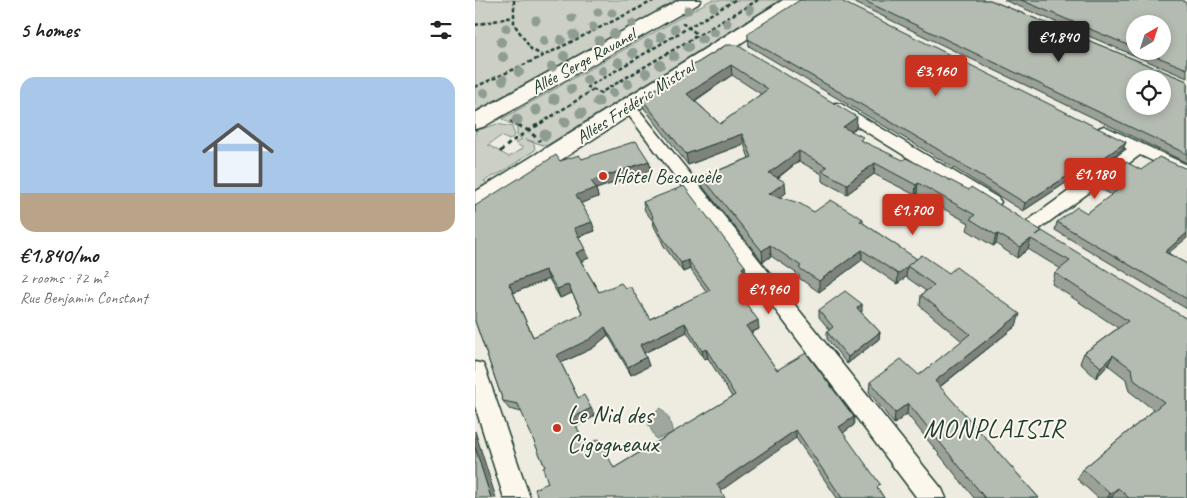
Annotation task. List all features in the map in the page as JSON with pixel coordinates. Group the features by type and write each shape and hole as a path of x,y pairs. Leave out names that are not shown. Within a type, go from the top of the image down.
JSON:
{"main road":[{"name":"Allée Serge Ravanel","path":"475,122 692,0"},
{"name":"Allées Frédéric Mistral","path":"475,204 625,109 737,47 795,0"}],"street":[{"path":"821,98 1048,236"},
{"path":"625,109 635,114 933,498"},
{"path":"1094,126 1187,172"},
{"path":"1032,226 1139,148"},
{"path":"475,371 517,498"}],"path":[{"path":"514,0 514,24 531,49 543,56"},
{"path":"475,87 543,56 649,1 655,0"},
{"path":"735,0 588,87 600,93 758,0"},
{"path":"475,25 513,17"},
{"path":"678,21 696,33 692,39"},
{"path":"692,39 698,42"},
{"path":"500,152 515,140 594,90"},
{"path":"502,121 509,121 529,131 541,142"}],"shaded area":[{"path":"475,0 679,0 475,111"},
{"path":"711,0 780,0 546,146 525,139 534,143 535,150 502,172 484,181 495,187 475,199 475,131 497,124 512,127 515,135 509,140 501,136 488,145 509,157 523,148 515,143 522,139 517,136 517,128 502,119"},
{"path":"661,408 669,418 673,433 656,439 646,420"}],"building":[{"path":"800,0 839,0 1126,142 1085,171 1080,168 1025,203 929,144 748,39 748,33"},
{"path":"863,0 990,0 1126,56 1126,60 1136,60 1160,70 1126,70 1126,115 1171,115 1171,74 1187,81 1187,154"},
{"path":"1021,0 1182,0 1187,4 1187,69 1165,60 1171,60 1171,15 1126,15 1126,44"},
{"path":"726,45 737,45 857,117 843,127 863,137 860,140 903,160 906,158 969,190 971,187 1187,319 1187,498 1129,498 1118,488 1110,494 1083,469 1164,402 1134,380 1132,369 1113,355 1101,367 1084,353 1128,321 1055,273 1070,261 1031,239 1020,247 998,234 996,235 970,219 975,215 918,183 916,185 875,163 847,184 822,171 827,167 799,151 769,173 785,182 769,194 799,203 814,212 831,200 863,219 860,221 917,259 898,274 862,250 819,281 770,245 762,251 702,177 752,157 742,134 686,154 641,98","holes":["731,65 768,89 720,124 687,94"]},
{"path":"636,141 649,161 591,181 596,188 576,195 592,222 574,228 585,249 576,253 599,292 621,283 625,288 630,286 650,319 710,290 688,260 681,263 662,237 653,216 643,202 684,186 745,266 742,268 757,289 741,297 758,320 746,326 777,370 806,353 854,417 839,427 880,484 877,487 884,498 842,498 796,430 717,484 725,498 538,498 535,489 548,483 543,468 545,467 518,404 503,401 475,321 475,206 556,155 560,161 579,155 582,159","holes":["545,270 557,289 568,285 583,314 533,337 509,284","685,323 702,351 706,349 735,395 614,468 599,439 586,445 572,418 591,408 584,395 578,398 557,355 590,339 605,327 628,367 646,357 640,345"]},
{"path":"1159,157 1187,169 1187,233 1165,252 1187,264 1187,299 1057,222 1077,207 1087,213 1119,189 1102,180 1126,162 1141,170"},
{"path":"922,255 949,273 956,267 1020,314 935,381 1039,498 985,498 908,403 895,413 870,382 901,359 919,375 970,334 921,295 934,285 907,266"},
{"path":"845,291 862,304 857,308 880,332 848,357 827,332 833,327 819,310"},
{"path":"475,447 491,498 475,498"}],"place":[{"name":"Hôtel Besaucèle","path":"603,176"},
{"name":"Le Nid des Cigogneaux","path":"557,428"}],"district":[{"name":"MONPLAISIR","path":"994,428"}]}
